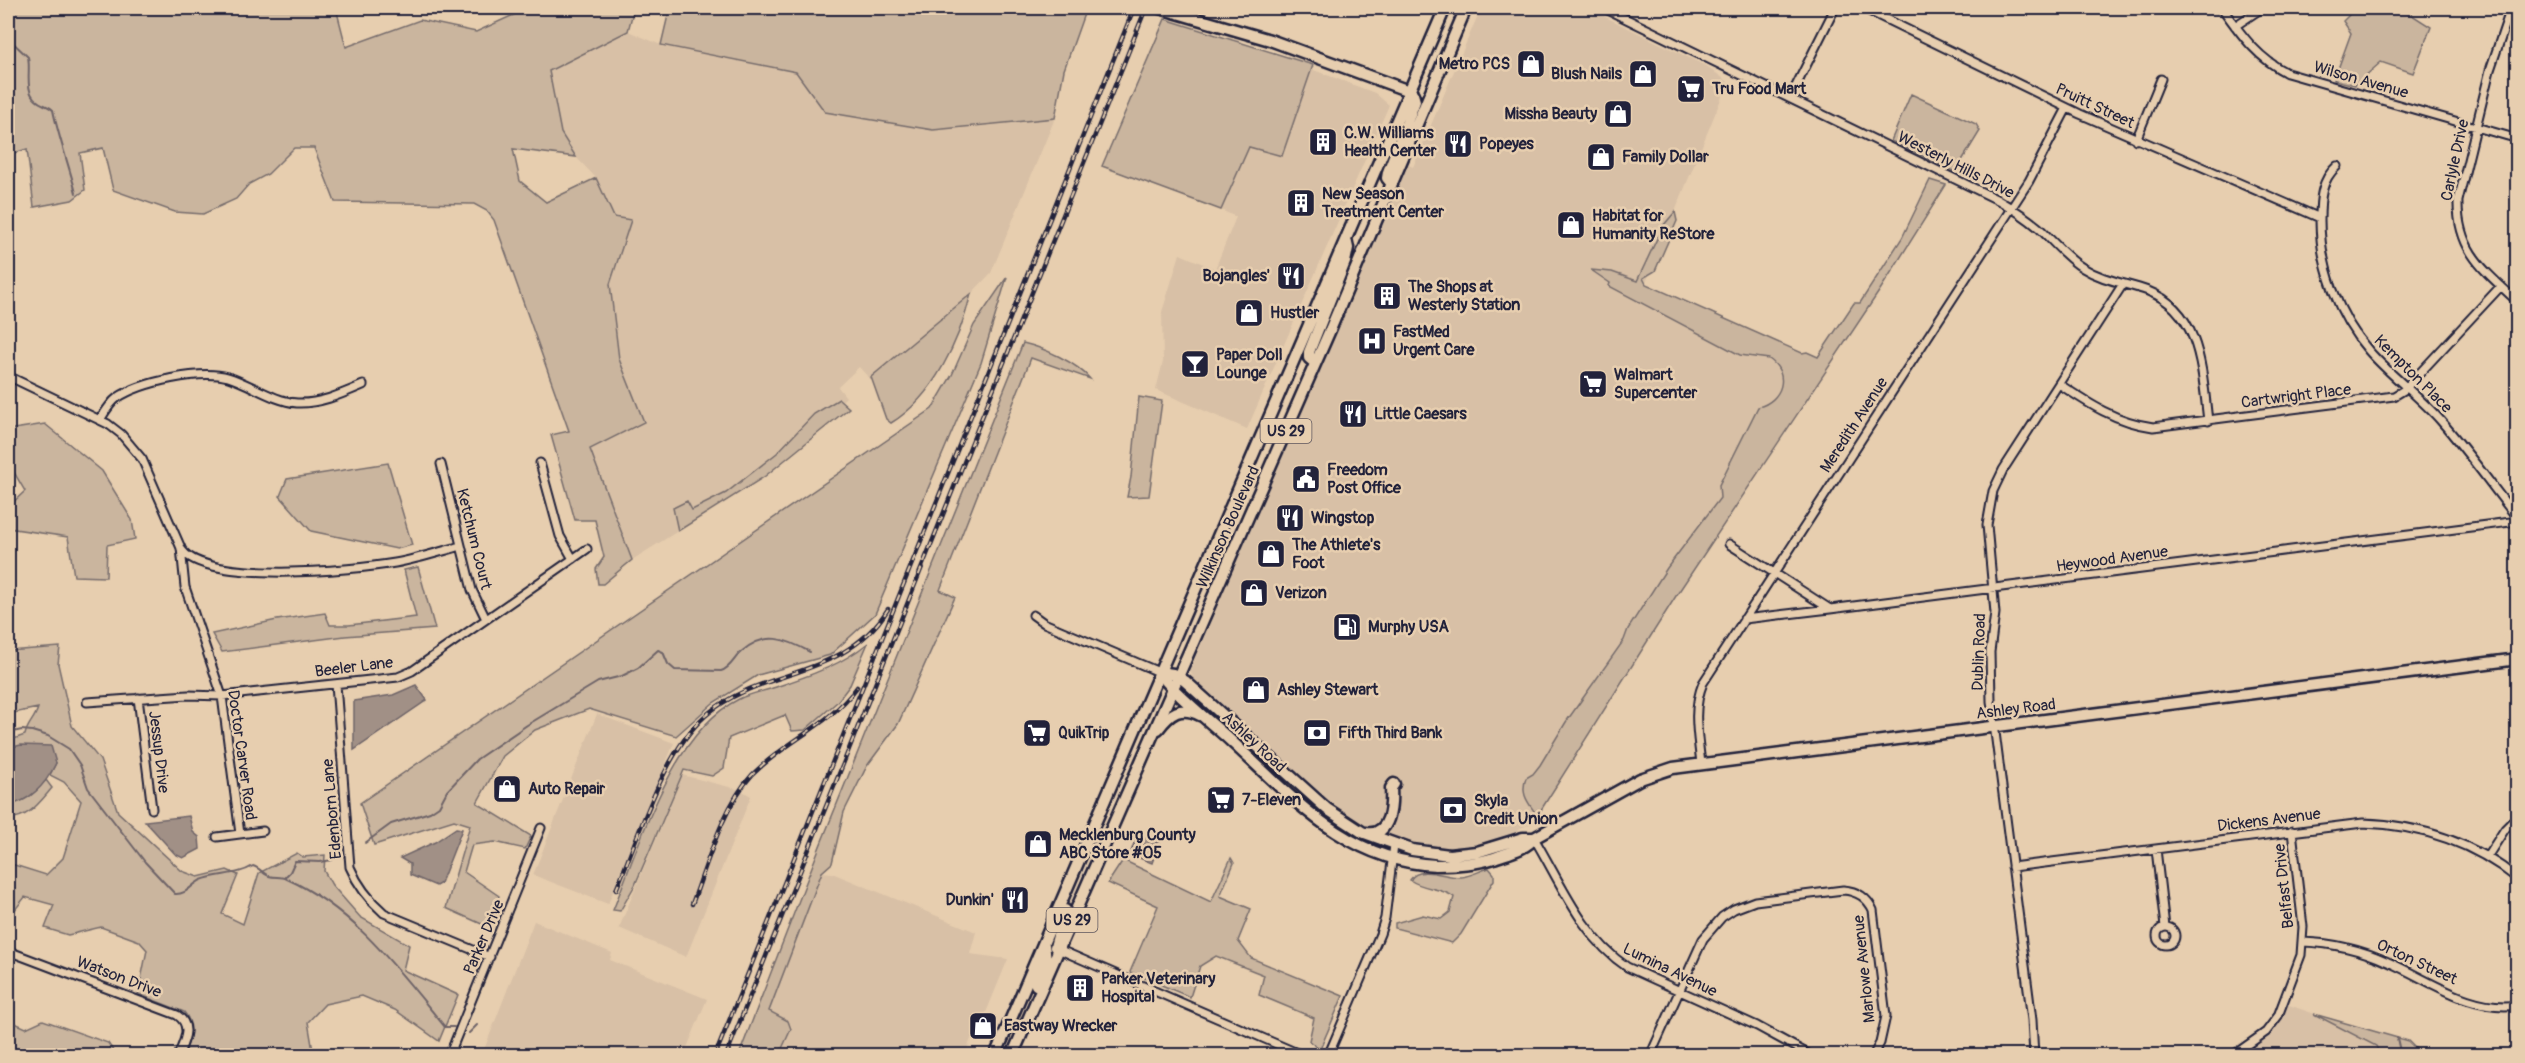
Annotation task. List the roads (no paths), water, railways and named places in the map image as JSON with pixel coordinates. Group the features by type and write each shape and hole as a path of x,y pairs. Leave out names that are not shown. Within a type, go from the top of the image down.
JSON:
{"main road":[{"path":"1160,8 1270,40 1409,91 1415,101 1388,172 1387,178 1392,184"},
{"name":"Wilkinson Boulevard","path":"996,1056 1445,8"},
{"name":"Wilkinson Boulevard","path":"1012,1056 1316,363 1466,8"},
{"path":"1316,363 1309,358 1309,352 1345,262 1348,248 1346,239"},
{"name":"Ashley Road","path":"1160,672 1178,676 1327,809 1362,832 1394,845 1424,853 1457,854 1534,838 1640,779 1663,771 1701,764 2517,659"},
{"name":"Ashley Road","path":"1160,672 1210,722 1323,825 1353,843 1392,858 1421,864 1471,863 1507,853 1530,843 1534,838"},
{"path":"1154,731 1170,714 1181,710 1194,712 1210,722"},
{"path":"1362,832 1374,832 1386,823 1391,810 1390,788 1394,784"},
{"path":"1058,949 1054,945 1082,856"},
{"path":"1024,1028 1046,958 1044,944"}],"street":[{"name":"Westerly Hills Drive","path":"1605,8 2012,208 2080,266 2104,279 2151,292 2170,304 2192,331 2199,354 2208,421"},
{"path":"1790,98 1835,8"},
{"name":"Pruitt Street","path":"1863,8 2136,140 2320,218"},
{"name":"Wilson Avenue","path":"2222,8 2262,58 2287,73 2517,139"},
{"path":"2235,26 2262,8"},
{"name":"Carlyle Drive","path":"2511,8 2490,70 2458,201 2458,222 2467,249 2480,266 2517,302"},
{"path":"2136,140 2161,79"},
{"name":"Meredith Avenue","path":"1701,764 1695,716 1703,683 2012,208 2044,156 2067,108"},
{"name":"Kempton Place","path":"2337,166 2329,173 2323,185 2320,218 2325,264 2346,318 2370,353 2447,428 2517,520"},
{"name":"Dublin Road","path":"2034,1056 1989,677 1995,613 1987,525 1994,491 2003,470 2123,284"},
{"name":"Cartwright Place","path":"2059,384 2105,414 2128,423 2153,427 2394,396 2406,387 2501,286"},
{"path":"100,420 120,397 150,384 205,374 229,378 293,402 304,403 335,397 363,385"},
{"name":"Doctor Carver Road","path":"8,376 100,420 122,434 138,453 181,548 185,587 222,696 240,834"},
{"path":"540,463 560,536 573,559"},
{"name":"Ketchum Court","path":"441,464 476,600 486,619"},
{"name":"Heywood Avenue","path":"1744,619 2517,520"},
{"path":"1729,544 1830,609"},
{"path":"181,548 191,558 212,565 242,570 296,572 336,570 396,562 461,546"},
{"name":"Beeler Lane","path":"87,702 188,695 222,696 398,677 411,671 587,549"},
{"name":"Ashley Road","path":"1033,615 1044,623 1160,672"},
{"name":"Edenborn Lane","path":"336,684 350,867 357,884 369,901 384,913 490,957"},
{"name":"Jessup Drive","path":"138,699 152,809"},
{"path":"2487,857 2517,816"},
{"name":"Dickens Avenue","path":"2012,867 2363,823 2401,826 2452,840 2487,857 2517,879"},
{"name":"Parker Drive","path":"449,1056 541,828"},
{"path":"217,837 263,831"},
{"name":"Belfast Drive","path":"2232,1056 2266,1032 2278,1016 2290,988 2303,942 2292,831"},
{"name":"Lumina Avenue","path":"1534,838 1595,941 1628,967 1757,1026 1812,1056"},
{"path":"1328,1056 1380,934 1385,918 1394,845"},
{"path":"2156,849 2165,927"},
{"name":"Marlowe Avenue","path":"1650,1056 1703,939 1722,917 1734,909 1755,901 1843,890 1857,893 1865,898 1873,910 1886,1009 1884,1029 1873,1056"},
{"name":"Orton Street","path":"2303,942 2335,945 2372,955 2479,1004 2499,1007 2517,1005"},
{"path":"1058,949 1304,1056"},
{"name":"Watson Drive","path":"8,951 182,1018 187,1030 178,1056"}],"waterway":[{"path":"8,38 28,57 29,86 32,96 53,110 76,193"},
{"path":"365,843 391,824 430,812 439,806 447,791 477,759 527,725 598,682 622,676 638,668 658,650 663,652 668,664 675,670 721,671 750,645 767,639 784,640 810,652"},
{"path":"8,733 22,730 32,731 48,736 69,749 80,765 88,788 145,862 175,894 185,891 201,880 253,866 269,876 287,879 334,907 355,925 393,964 445,1027 454,1027"},
{"path":"285,877 295,861 332,860"},
{"path":"469,1033 477,1025"},
{"path":"2397,1038 2401,1056"}],"railway":[{"path":"715,1056 1134,8"},
{"path":"726,1056 1146,8"},
{"path":"616,890 664,774 676,751 705,716 727,700 751,688 801,671 848,649 870,632 888,609"},
{"path":"692,904 724,819 742,788 765,763 820,723 846,701 857,687"}],"place":[{"name":"Metro PCS","path":"1531,64"},
{"name":"Blush Nails","path":"1643,74"},
{"name":"Tru Food Mart","path":"1691,89"},
{"name":"Missha Beauty","path":"1618,114"},
{"name":"C.W. Williams Health Center","path":"1323,142"},
{"name":"Popeyes","path":"1458,144"},
{"name":"Family Dollar","path":"1601,157"},
{"name":"New Season Treatment Center","path":"1301,203"},
{"name":"Habitat for Humanity ReStore","path":"1571,225"},
{"name":"Bojangles'","path":"1291,276"},
{"name":"The Shops at Westerly Station","path":"1387,296"},
{"name":"Hustler","path":"1249,313"},
{"name":"FastMed Urgent Care","path":"1372,341"},
{"name":"Paper Doll Lounge","path":"1195,364"},
{"name":"Walmart Supercenter","path":"1593,384"},
{"name":"Little Caesars","path":"1353,414"},
{"name":"Freedom Post Office","path":"1306,479"},
{"name":"Wingstop","path":"1290,518"},
{"name":"The Athlete's Foot","path":"1271,554"},
{"name":"Verizon","path":"1254,593"},
{"name":"Murphy USA","path":"1347,627"},
{"name":"Ashley Stewart","path":"1256,690"},
{"name":"QuikTrip","path":"1037,733"},
{"name":"Fifth Third Bank","path":"1317,733"},
{"name":"Auto Repair","path":"507,789"},
{"name":"7-Eleven","path":"1221,800"},
{"name":"Skyla Credit Union","path":"1453,810"},
{"name":"Mecklenburg County ABC Store #05","path":"1038,844"},
{"name":"Dunkin'","path":"1015,900"},
{"name":"Parker Veterinary Hospital","path":"1080,988"},
{"name":"Eastway Wrecker","path":"983,1026"}]}
